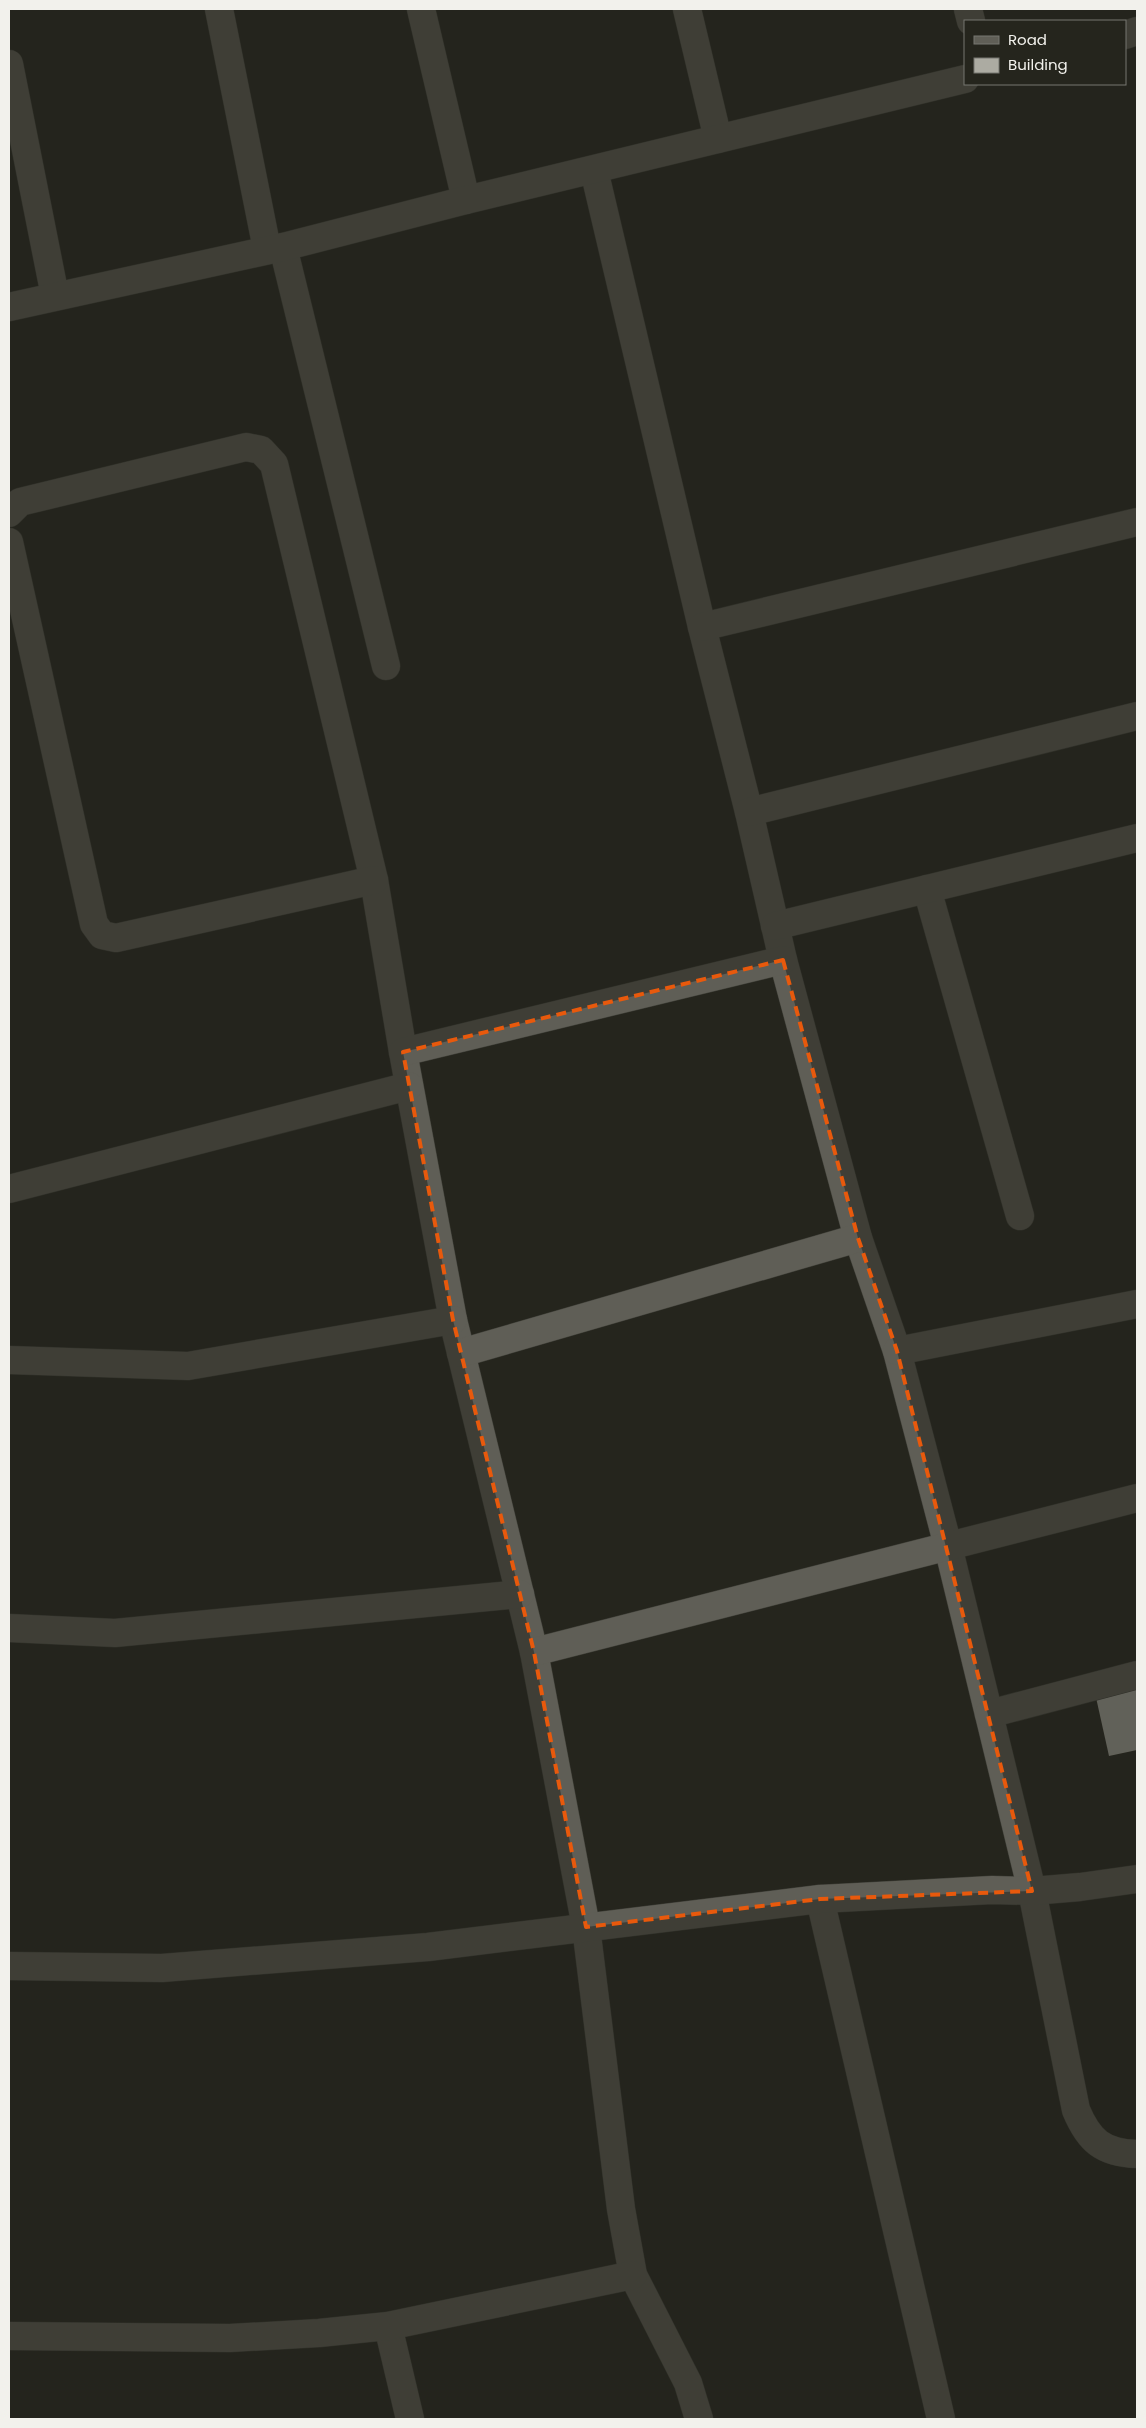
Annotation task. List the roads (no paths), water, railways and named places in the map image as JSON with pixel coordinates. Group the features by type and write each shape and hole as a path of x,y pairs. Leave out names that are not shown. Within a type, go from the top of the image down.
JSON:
{"street":[{"path":"219,9 275,248 386,666"},
{"path":"421,9 466,200"},
{"path":"687,9 718,139"},
{"path":"9,64 55,296"},
{"path":"9,307 275,248 964,79"},
{"path":"594,170 783,960 858,1238 897,1351 948,1546 1032,1891 1076,2110 1085,2132 1100,2145 1119,2153 1137,2154"},
{"path":"9,513 20,502 246,447 262,450 274,464 374,880 402,1052 453,1320 534,1652 586,1927 621,2209 634,2275 688,2383 700,2419"},
{"path":"702,627 1137,522"},
{"path":"9,542 94,924 102,935 116,938 374,880"},
{"path":"749,812 1137,716"},
{"path":"775,926 1137,838"},
{"path":"927,889 1020,1216"},
{"path":"402,1052 783,960"},
{"path":"9,1189 409,1086"},
{"path":"461,1353 858,1238"},
{"path":"897,1351 1137,1304"},
{"path":"9,1360 188,1366 453,1320"},
{"path":"534,1652 1137,1498"},
{"path":"9,1628 115,1633 520,1594"},
{"path":"989,1714 1137,1675"},
{"path":"9,1966 162,1968 428,1947 820,1899 992,1890 1032,1891 1137,1879"},
{"path":"820,1899 941,2419"},
{"path":"9,2336 230,2338 319,2333 388,2326 634,2275"},
{"path":"388,2326 410,2419"}]}
